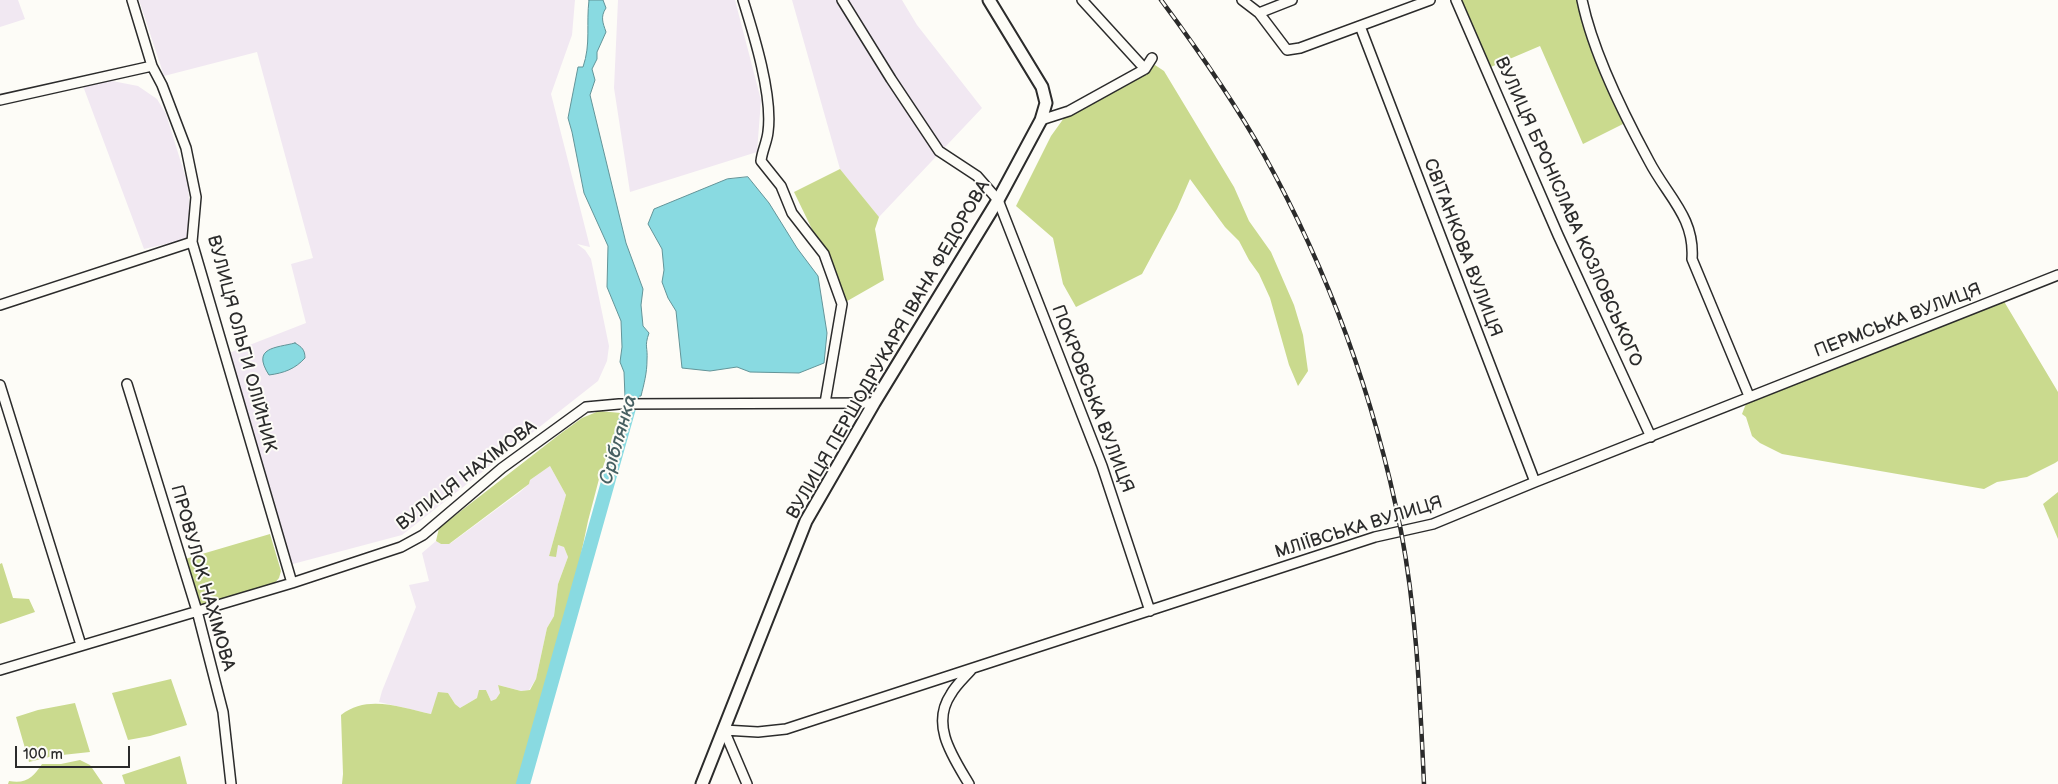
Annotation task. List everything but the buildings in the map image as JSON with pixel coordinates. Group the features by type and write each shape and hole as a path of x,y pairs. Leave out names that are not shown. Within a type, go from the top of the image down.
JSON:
{"street":[{"name":"ВУЛИЦЯ ОЛЬГИ ОЛІЙНИК","path":"132,0 152,66 162,85 186,148 196,198 192,242 292,583"},
{"path":"743,0 755,37 768,109 768,132 761,162 780,186 792,213 824,254 842,304 825,403"},
{"name":"ПОКРОВСЬКА ВУЛИЦЯ","path":"842,0 939,151 977,176 998,200 1102,466 1150,611"},
{"name":"ВУЛИЦЯ ПЕРШОДРУКАРЯ ІВАНА ФЕДОРОВА","path":"702,784 806,521 874,403 998,200 1040,120 1046,103 1042,87 990,0"},
{"path":"1082,0 1145,69"},
{"path":"1242,0 1259,13 1287,50 1300,48 1430,0"},
{"path":"1259,13 1292,0"},
{"name":"ВУЛИЦЯ БРОНІСЛАВА КОЗЛОВСЬКОГО","path":"1456,0 1558,235 1650,437"},
{"path":"1582,0 1587,22 1617,97 1649,163 1682,210 1693,243 1692,260 1749,396"},
{"name":"СВІТАНКОВА ВУЛИЦЯ","path":"1360,26 1534,482"},
{"path":"1040,120 1069,111 1145,69 1152,58"},
{"path":"0,100 152,66"},
{"path":"0,305 192,242"},
{"name":"ПЕРМСЬКА ВУЛИЦЯ","path":"1749,396 2058,275"},
{"name":"ПРОВУЛОК НАХІМОВА","path":"127,384 197,611 223,712 231,784"},
{"path":"0,385 82,645"},
{"name":"МЛІЇВСЬКА ВУЛИЦЯ","path":"971,669 1375,537 1433,524 1749,396"},
{"name":"ВУЛИЦЯ НАХІМОВА","path":"0,670 292,583 401,547 414,541 502,468 586,407 620,404 874,403"},
{"path":"747,784 724,730 758,732 786,729 971,669"},
{"path":"969,784 949,751 943,730 944,713 950,695 971,669"}],"shaded area":[{"path":"0,0 18,0 25,19 0,27"},
{"path":"139,0 575,0 572,35 551,94 590,247 577,244 585,250 591,259 609,346 607,361 598,381 402,535 289,565 229,353 306,323 291,264 313,258 257,52 164,76"},
{"path":"618,0 735,0 761,100 757,152 630,192 614,88"},
{"path":"792,0 902,0 917,25 982,108 879,217 840,169"},
{"path":"107,80 138,86 157,99 166,114 188,185 191,228 188,239 144,249 83,86"},
{"path":"550,466 566,495 549,556 558,545 564,547 568,557 558,584 554,616 547,628 536,679 529,690 521,691 498,685 500,693 496,699 491,701 486,690 460,708 448,693 431,714 379,702 416,607 409,585 429,581 422,553 436,541 441,544 451,543 520,492 529,484 530,480"}],"green space":[{"path":"1456,0 1582,0 1587,22 1629,121 1583,144 1540,46 1486,69"},
{"path":"1155,65 1164,71 1234,187 1249,221 1271,252 1294,305 1303,335 1308,371 1298,386 1289,365 1270,298 1259,274 1239,241 1225,227 1190,179 1177,209 1142,274 1076,307 1063,284 1053,238 1016,206 1051,136 1069,111"},
{"path":"840,169 879,217 875,229 884,280 842,304 824,254 794,192"},
{"path":"2002,298 2058,392 2058,461 2055,463 2027,477 1997,482 1984,489 1782,454 1760,443 1752,436 1746,417 1742,414 1749,396"},
{"path":"599,411 621,413 599,479 573,592 523,784 342,784 341,715 351,709 362,705 385,704 431,714 438,692 448,693 460,708 477,698 479,690 486,690 491,701 496,699 500,693 498,685 521,691 530,690 536,679 547,628 554,616 558,584 568,557 564,547 558,545 556,557 549,556 566,495 550,466 449,544 441,544 436,541 439,528 560,434 582,418"},
{"path":"2058,492 2058,539 2043,504"},
{"path":"270,534 281,571 279,578 273,585 199,607 185,559"},
{"path":"2,563 13,598 29,599 35,612 0,624 0,564"},
{"path":"171,679 187,725 150,736 128,740 112,693"},
{"path":"75,703 90,752 53,756 29,762 16,717 38,710"},
{"path":"180,756 187,784 125,784 122,775"},
{"path":"80,760 90,765 103,784 8,784 9,781 15,782 29,779 42,764 61,764"}],"water":[{"path":"589,0 603,0 606,8 603,23 606,32 592,69 595,80 590,95 626,243 643,289 641,305 643,326 649,333 646,344 645,378 641,396 625,397 624,372 620,362 622,347 621,321 607,287 608,246 584,193 568,118 578,67 583,67 585,59 588,42"},
{"path":"748,177 769,203 797,248 818,276 827,333 824,363 799,373 750,372 737,367 710,371 682,368 676,311 668,298 662,282 664,270 662,249 648,224 654,209 727,179"},
{"path":"295,343 303,349 305,358 289,370 269,375 264,366 264,354 268,350"}],"waterway":[{"name":"Сріблянка","path":"523,784 632,397 635,380"}],"railway":[{"path":"1161,0 1228,95 1264,155 1309,245 1329,291 1363,385 1378,433 1390,482 1401,531 1411,594 1417,658 1424,784"}]}
